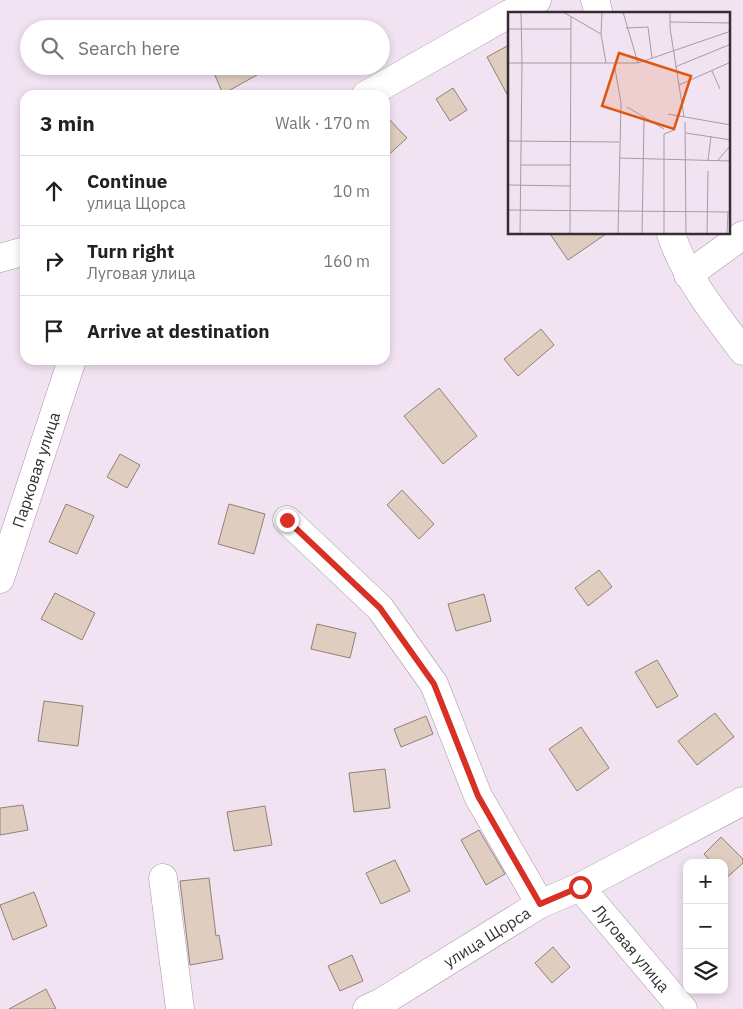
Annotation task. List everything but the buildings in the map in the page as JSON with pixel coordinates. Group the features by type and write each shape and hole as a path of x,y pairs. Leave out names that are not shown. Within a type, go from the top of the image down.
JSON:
{"street":[{"path":"514,12 537,0"},
{"path":"375,90 508,15"},
{"path":"671,235 688,275 705,302 743,350"},
{"path":"688,275 743,235"},
{"path":"0,258 20,252"},
{"name":"Парковая улица","path":"0,579 70,365"},
{"path":"287,520 380,608 434,684 478,796 540,904"},
{"name":"улица Щорса","path":"378,1007 540,904 580,887 743,801"},
{"path":"163,878 180,1009"},
{"name":"Луговая улица","path":"580,887 683,1009"}],"route":[{"path":"287,520 380,608 434,684 478,796 540,904 580,887"}]}
